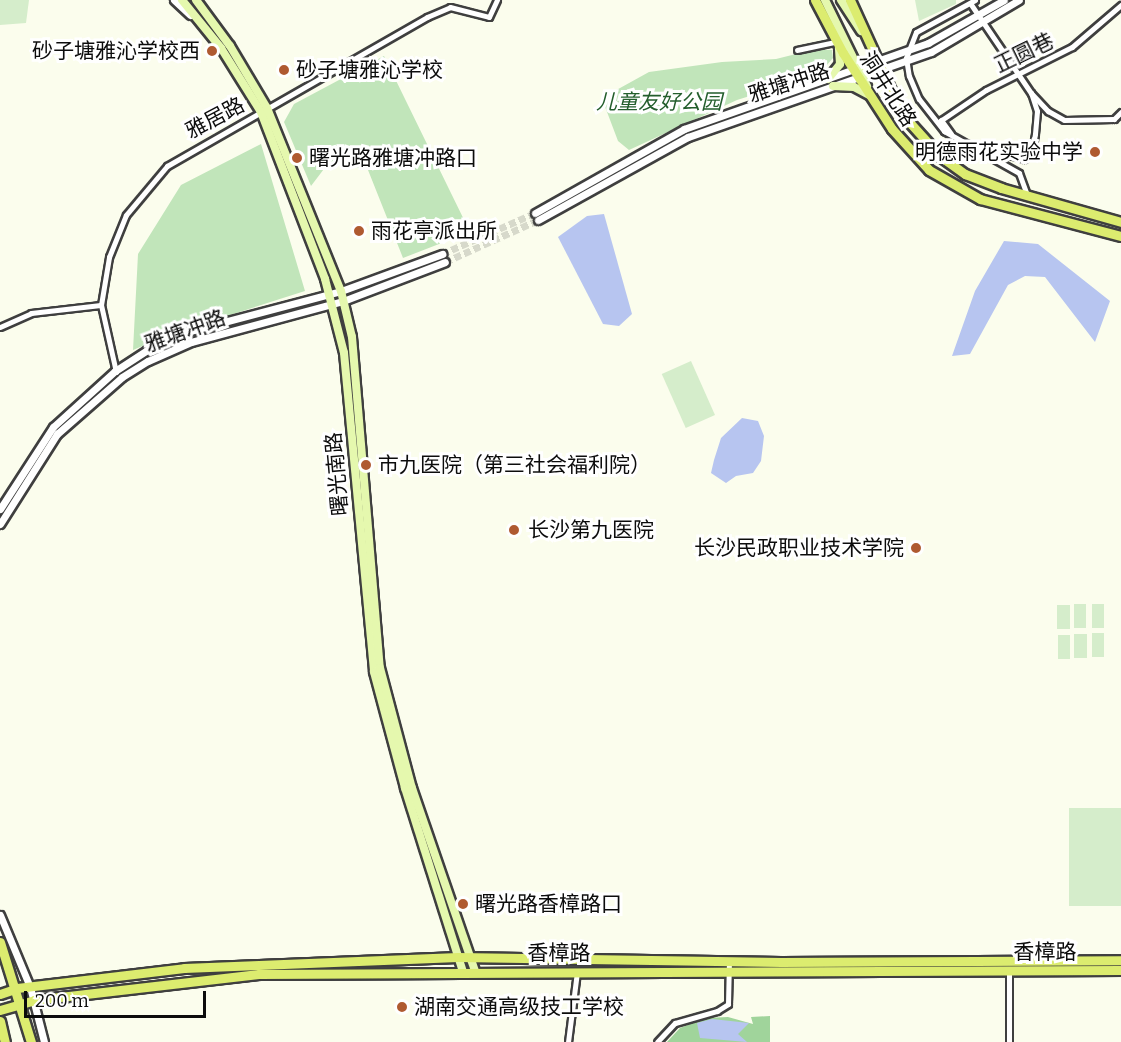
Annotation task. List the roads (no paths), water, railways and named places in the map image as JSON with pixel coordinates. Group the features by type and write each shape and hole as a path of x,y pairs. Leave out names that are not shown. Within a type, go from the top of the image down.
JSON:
{"main road":[{"name":"曙光南路","path":"182,0 235,68 264,110 306,223 332,304 344,353 374,672 463,972"},
{"name":"曙光南路","path":"197,0 264,110 344,301 352,337 380,669 412,788 475,971"},
{"name":"洞井北路","path":"815,0 837,43 911,154 962,191 1121,236"},
{"path":"825,0 859,73"},
{"path":"841,0 872,46"},
{"name":"洞井北路","path":"850,0 880,67 912,128 940,156 965,174 1028,196 1121,222"},
{"path":"837,43 840,64 831,82 854,87 871,97"},
{"path":"0,942 17,988 31,1042"},
{"name":"香樟路","path":"0,994 17,988 184,968 458,957 1121,960"},
{"name":"香樟路","path":"0,1010 34,1000 259,974 475,971 1121,970"},
{"path":"0,1021 5,1042"}],"street":[{"path":"174,0 201,25"},
{"name":"雅居路","path":"115,371 101,305 113,246 126,215 140,194 181,156 450,7 489,17 497,0"},
{"name":"雅塘冲路","path":"880,67 979,16 1004,0"},
{"name":"雅塘冲路","path":"536,217 688,137 831,82 880,67 907,62 984,23 1019,0"},
{"path":"1028,196 1019,173 959,143 919,99 907,62 908,51 916,32 973,2 979,16 1031,93 1048,111 1064,120 1114,119 1121,112"},
{"name":"正圆巷","path":"939,122 986,90 1072,47 1121,5"},
{"path":"797,50 837,43"},
{"path":"939,122 962,142 1024,159 1032,151 1035,134 1037,111 1031,93"},
{"name":"雅塘冲路","path":"0,509 53,427 115,371 147,350 186,332 341,291 442,254"},
{"name":"雅塘冲路","path":"0,524 57,434 122,377 191,342 344,301 445,262"},
{"path":"0,327 31,313 101,305"},
{"path":"115,371 122,377"},
{"path":"0,915 30,987 44,1042"},
{"path":"657,1042 675,1023 728,1004 729,960"},
{"path":"1009,970 1010,1042"},
{"path":"568,1042 577,971"}],"water":[{"path":"604,214 632,314 619,326 603,324 558,237 587,216"},
{"path":"1004,241 1038,244 1110,301 1095,342 1045,277 1025,276 1008,285 970,354 952,356 975,291"},
{"path":"742,418 758,421 764,436 761,461 753,473 736,476 726,483 711,473 714,460 721,438"},
{"path":"712,1019 749,1023 738,1034 747,1042 700,1038 697,1023"}],"tunnel":[{"path":"442,254 535,213"},
{"path":"445,262 538,220"}],"place":[{"name":"砂子塘雅沁学校西","path":"212,51"},
{"name":"砂子塘雅沁学校","path":"284,70"},
{"name":"明德雨花实验中学","path":"1095,152"},
{"name":"曙光路雅塘冲路口","path":"297,158"},
{"name":"雨花亭派出所","path":"359,231"},
{"name":"市九医院（第三社会福利院）","path":"366,465"},
{"name":"长沙第九医院","path":"514,530"},
{"name":"长沙民政职业技术学院","path":"916,548"},
{"name":"曙光路香樟路口","path":"463,904"},
{"name":"湖南交通高级技工学校","path":"402,1007"}],"park label":[{"name":"儿童友好公园","path":"659,102"}]}
